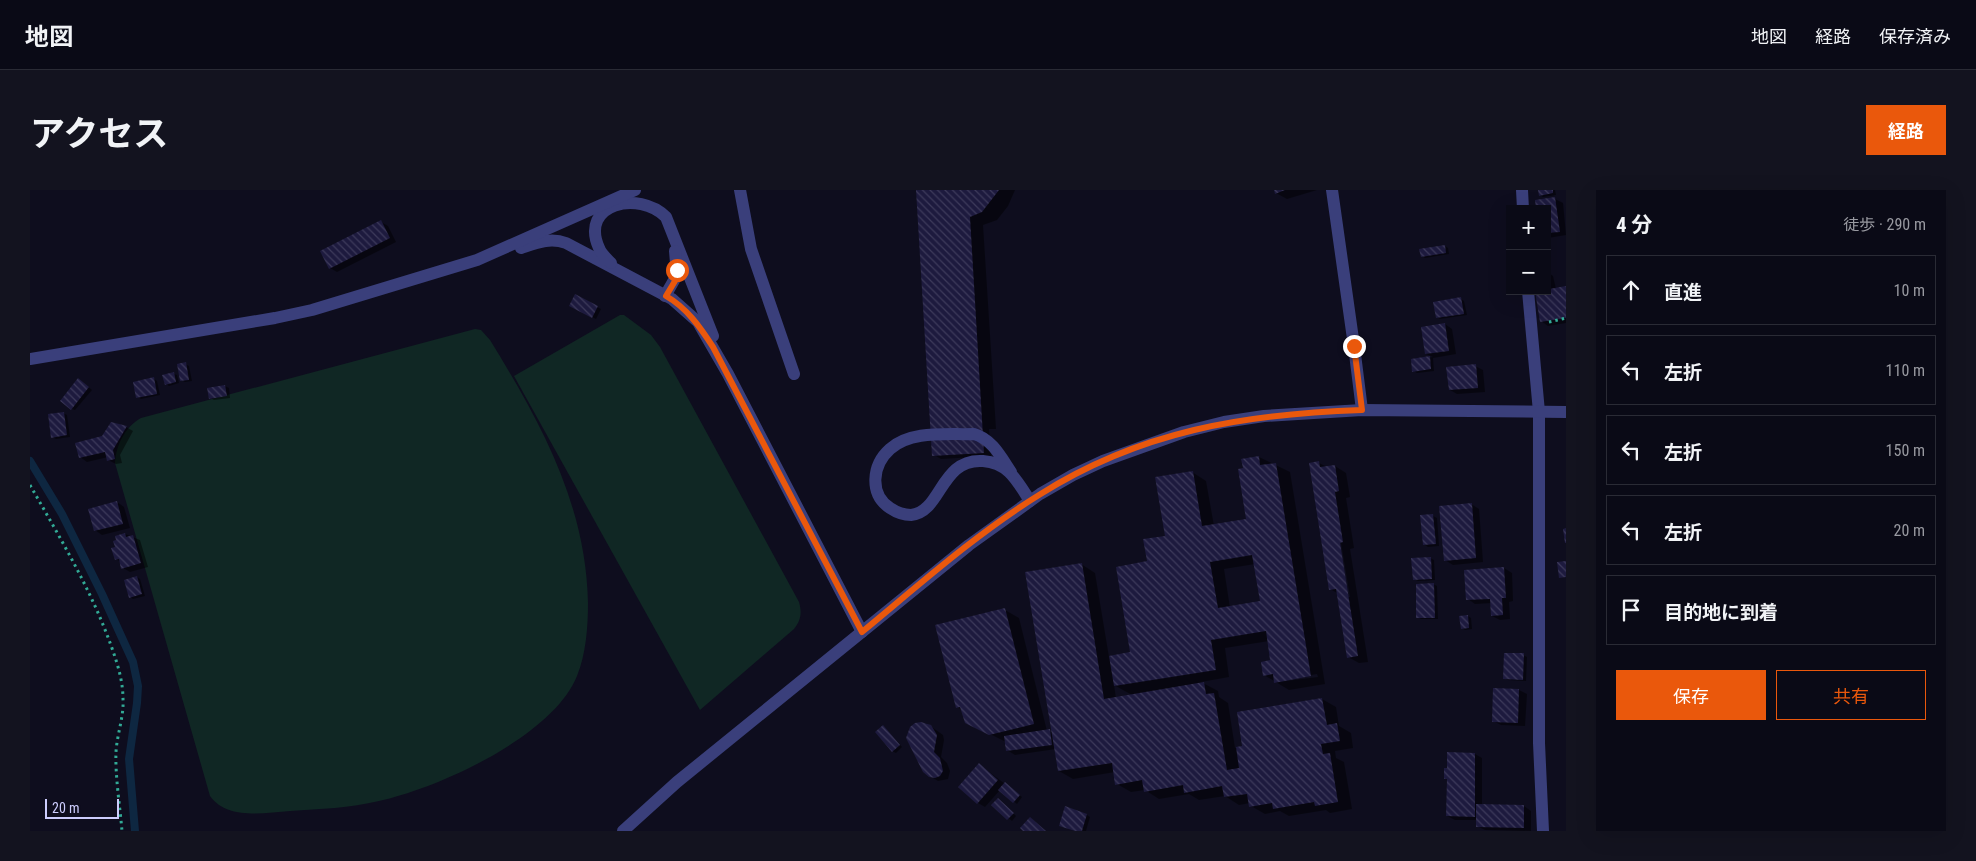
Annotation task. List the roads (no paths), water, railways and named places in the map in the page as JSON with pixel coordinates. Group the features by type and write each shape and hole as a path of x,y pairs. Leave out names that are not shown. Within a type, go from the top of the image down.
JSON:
{"street":[{"path":"477,260 635,190"},
{"path":"740,190 751,249 794,374"},
{"path":"1332,190 1362,410"},
{"path":"1522,190 1523,205"},
{"path":"634,279 614,265 599,249 596,224 601,211 614,198 636,195 649,200 662,212 728,374"},
{"path":"666,296 677,274 674,238"},
{"path":"30,359 275,318 312,310 477,260 545,241 558,240 666,296 682,307 698,322 728,374 862,632"},
{"path":"1528,295 1539,412 1539,743 1543,831"},
{"path":"623,831 677,782 969,545 1030,501 1073,475 1103,461 1190,430 1224,422 1264,416 1362,410 1566,412"},
{"path":"1011,472 990,462 970,462 964,464 950,475 925,508 918,513 910,515 901,514 884,504 874,482 876,470 889,449 910,438 974,434 981,436 994,447 1011,472 1030,501"}],"waterway":[{"path":"30,461 62,514 133,662 138,686 129,759 135,831"}]}
